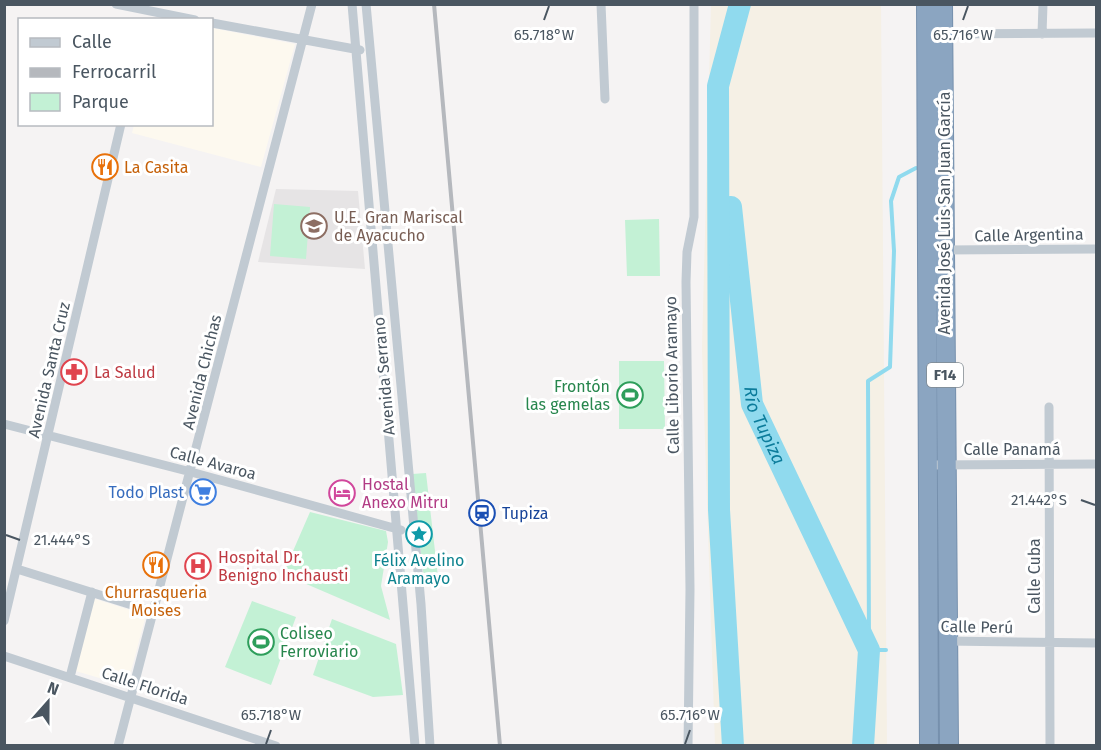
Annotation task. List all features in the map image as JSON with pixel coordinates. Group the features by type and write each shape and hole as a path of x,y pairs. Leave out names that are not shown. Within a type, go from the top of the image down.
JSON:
{"highway":[{"name":"Avenida José Luis San Juan García","path":"926,4 934,250 937,464 948,641 949,746"},
{"name":"Avenida José Luis San Juan García","path":"934,250 943,4"},
{"name":"Avenida José Luis San Juan García","path":"929,746 930,641 937,464"}],"street":[{"path":"116,4 183,18"},
{"name":"Avenida Chichas","path":"118,746 312,4"},
{"name":"Avenida Serrano","path":"352,4 415,746"},
{"name":"Avenida Serrano","path":"366,4 412,533 421,604 430,746"},
{"path":"601,4 605,99"},
{"name":"Calle Liborio Aramayo","path":"688,746 690,589 686,282 687,252 694,217 694,4"},
{"path":"1042,34 1043,4"},
{"path":"213,23 371,52"},
{"path":"943,34 1096,33"},
{"name":"Avenida Santa Cruz","path":"4,621 122,126"},
{"name":"Calle Argentina","path":"934,250 1096,249"},
{"name":"Calle Cuba","path":"1049,407 1050,746"},
{"name":"Calle Avaroa","path":"4,424 191,472 412,533"},
{"name":"Calle Panamá","path":"937,464 1096,464"},
{"path":"17,569 152,611"},
{"path":"70,677 92,592"},
{"name":"Calle Perú","path":"930,641 1096,643"},
{"name":"Calle Florida","path":"4,656 276,746"}],"shaded area":[{"path":"213,28 295,44 261,167 132,133 134,126 213,126"},
{"name":"U.E. Gran Mariscal de Ayacucho","path":"276,189 358,191 365,269 258,262"},
{"path":"92,598 146,615 127,686 72,670"}],"green space":[{"path":"274,204 310,207 306,259 270,256"},
{"path":"659,219 660,276 627,276 625,220"},
{"path":"619,361 664,361 665,429 619,429"},
{"path":"426,473 438,577 424,579 412,474"},
{"path":"310,512 386,531 388,542 381,586 390,620 283,574"},
{"name":"Coliseo Ferroviario","path":"252,601 296,617 271,685 225,667"},
{"path":"332,619 396,644 403,695 373,697 313,675"}],"sand":[{"path":"711,4 881,5 887,745 715,745 702,349"}],"waterway":[{"name":"Río Tupiza","path":"733,746 719,510 718,86 740,4"},
{"path":"886,650 869,650 868,381 890,367 894,251 891,201 899,177 916,168"},
{"name":"Río Tupiza","path":"731,207 752,404 869,650 863,746"}],"railway":[{"path":"434,4 500,746"}],"place":[{"name":"La Casita","path":"105,167"},
{"name":"U.E. Gran Mariscal de Ayacucho","path":"314,226"},
{"name":"La Salud","path":"74,372"},
{"name":"Frontón las gemelas","path":"630,395"},
{"name":"Todo Plast","path":"203,492"},
{"name":"Hostal Anexo Mitru","path":"342,493"},
{"name":"Tupiza","path":"482,513"},
{"name":"Félix Avelino Aramayo","path":"419,534"},
{"name":"Churrasqueria Moises","path":"156,565"},
{"name":"Hospital Dr. Benigno Inchausti","path":"198,566"},
{"name":"Coliseo Ferroviario","path":"261,642"}]}
